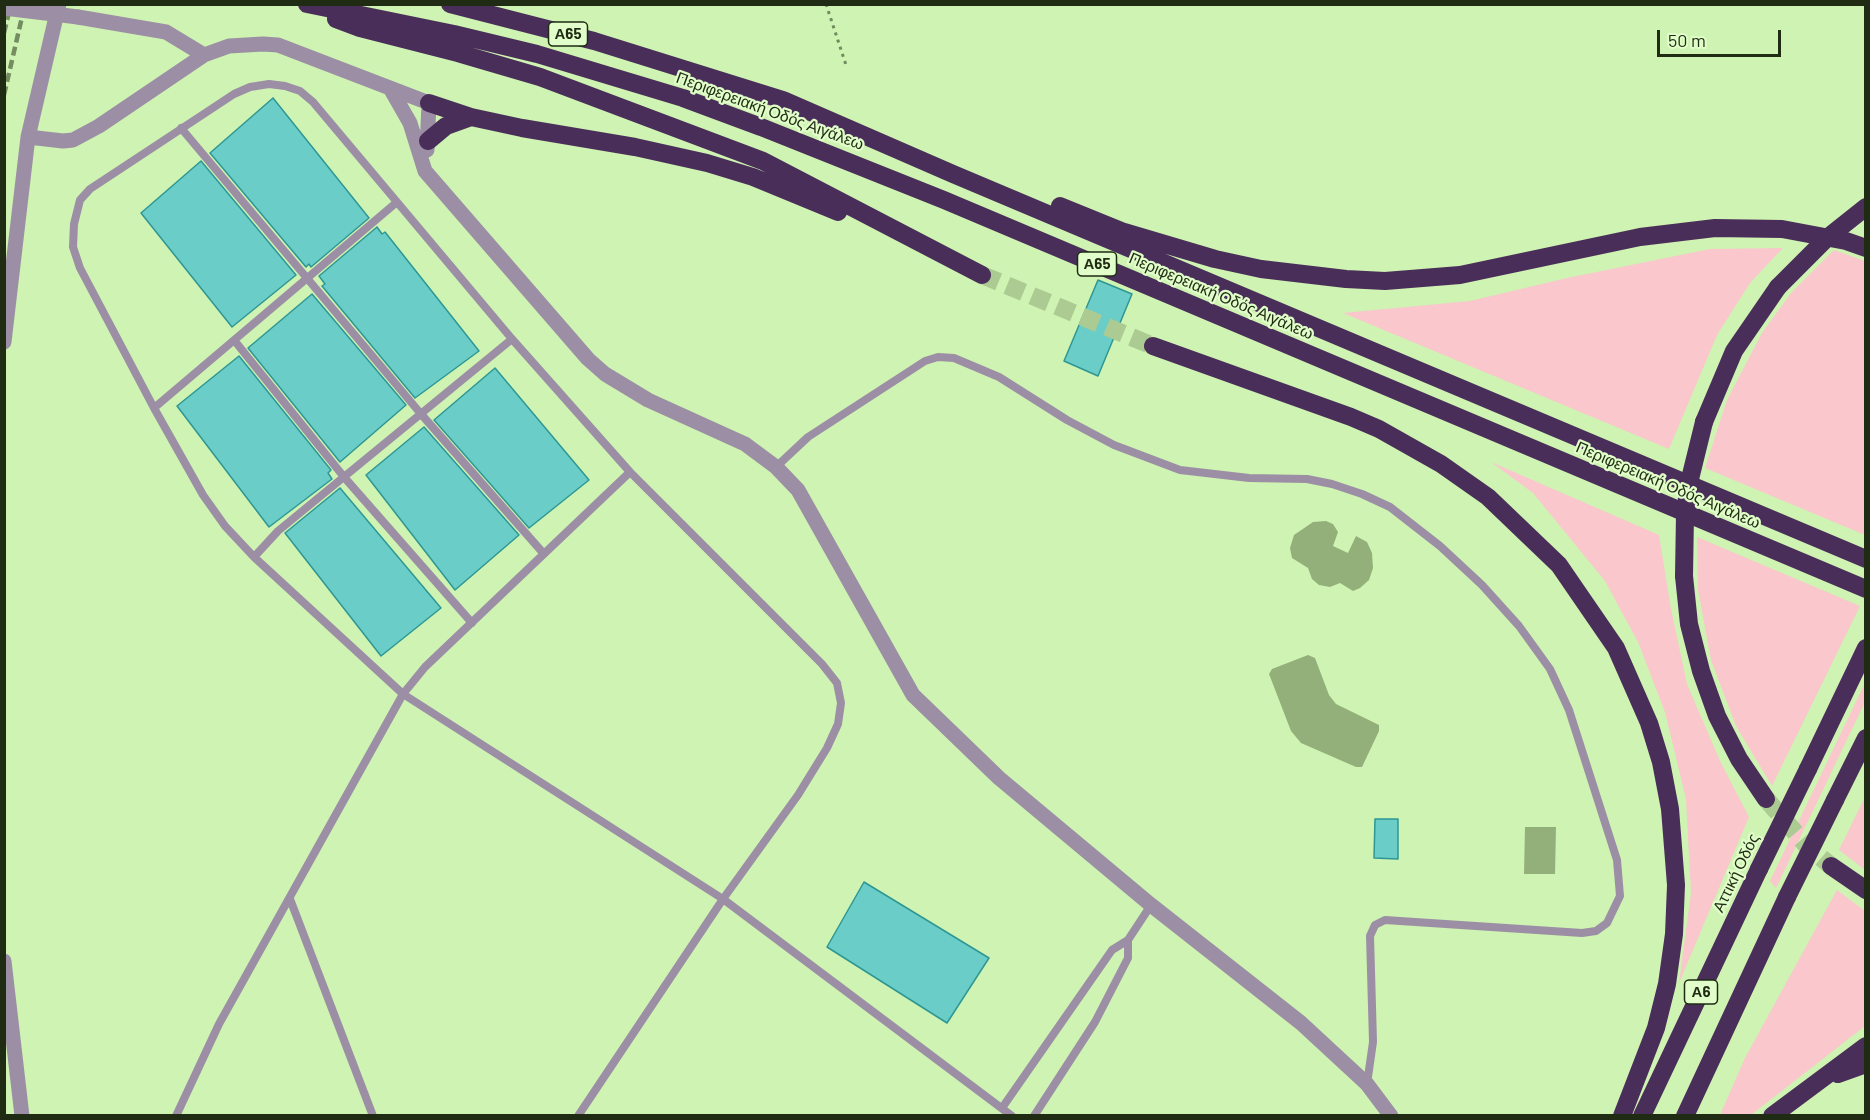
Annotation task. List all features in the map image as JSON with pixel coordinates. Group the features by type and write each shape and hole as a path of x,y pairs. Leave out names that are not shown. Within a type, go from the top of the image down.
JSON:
{"highway":[{"path":"300,4 360,28 531,74 763,161 982,274"},
{"name":"Περιφερειακή Οδός Αιγάλεω","path":"307,4 454,34 537,54 683,99 761,127 955,204 1866,589"},
{"name":"Περιφερειακή Οδός Αιγάλεω","path":"450,4 594,41 783,100 1866,559"},
{"path":"501,4 636,42 658,52 684,70"},
{"path":"429,103 471,117 707,163 753,177 938,253"},
{"path":"428,141 446,126 471,117"},
{"path":"953,174 1039,198 1169,247 1262,269 1327,278 1384,280 1461,275 1640,237 1715,228 1782,229 1846,241 1866,248"},
{"path":"1766,799 1739,759 1709,694 1689,624 1684,576 1685,514 1693,462 1704,422 1734,351 1778,287 1827,238 1866,207"},
{"path":"1153,346 1351,417 1379,429 1441,464 1488,496 1559,565 1616,648 1650,723 1661,762 1670,809 1676,885 1674,934 1667,984 1652,1039 1622,1116"},
{"name":"Αττική Οδός","path":"1642,1116 1866,648"},
{"name":"Α6","path":"1685,1116 1787,897 1866,738"},
{"path":"1831,866 1866,890"},
{"path":"1772,1116 1866,1046"},
{"path":"1816,1081 1866,1064"}],"street":[{"path":"4,342 28,137 59,4"},
{"path":"4,8 78,17 166,32 204,55"},
{"path":"28,137 63,141 84,135 216,49 244,44 279,45 429,103 425,171"},
{"path":"390,88 410,123 425,171 571,342 605,374 648,400 745,444 776,467 798,490 913,695 999,778 1151,905 1301,1023 1367,1084 1391,1116"},
{"path":"4,961 22,1116"}],"lane":[{"path":"579,1115 723,899 798,795 827,748 838,724 841,703 837,683 822,664 630,472 512,339 325,115 300,91 269,84 250,87 234,94 90,189 80,200 74,224 74,247 80,268 154,408 203,495 225,526 254,557 402,694 723,899 1012,1116"},
{"path":"182,128 421,414 544,554"},
{"path":"154,408 397,202"},
{"path":"254,557 278,531 512,339"},
{"path":"234,340 344,477 472,623"},
{"path":"776,467 808,437 925,361 938,357 954,358 999,377 1067,420 1114,445 1180,470 1249,478 1307,479 1362,494 1390,507 1440,546 1482,585 1519,626 1550,669 1569,710 1617,860 1620,896 1606,923 1596,931 1582,933 1385,920 1375,925 1371,936 1373,1042 1367,1084"},
{"path":"176,1116 219,1024 402,694 425,667 630,472"},
{"path":"290,899 373,1116"},
{"path":"1002,1108 1112,950 1128,940 1151,905"},
{"path":"1034,1116 1095,1022 1128,958 1128,940"}],"path":[{"path":"826,4 846,65"}],"shaded area":[{"path":"1783,248 1750,283 1717,335 1669,449 1343,313 1470,301 1567,278 1710,249"},
{"path":"1834,250 1865,261 1865,535 1705,468 1727,400 1762,333 1791,293"},
{"path":"1491,462 1659,535 1671,609 1687,684 1720,761 1749,817 1679,983 1691,893 1686,799 1665,712 1638,642 1605,581 1533,493"},
{"path":"1326,521 1333,524 1338,532 1333,546 1348,553 1356,536 1367,542 1372,553 1373,568 1369,580 1360,588 1353,591 1340,583 1330,587 1319,585 1312,579 1308,568 1292,558 1290,548 1294,535 1313,522"},
{"path":"1697,537 1860,606 1772,786 1736,726 1711,660 1698,590"},
{"path":"1308,655 1315,658 1329,695 1336,704 1379,725 1379,731 1362,767 1356,767 1301,743 1291,731 1269,674 1272,669"},
{"path":"1865,683 1865,702 1776,888 1770,881"},
{"path":"1865,797 1865,870 1839,850"},
{"path":"1525,827 1556,827 1555,874 1524,874"},
{"path":"1837,890 1865,911 1865,1026 1751,1115 1720,1115 1745,1058"}],"building":[{"path":"273,98 369,218 311,267 309,264 306,267 210,153"},
{"path":"201,161 296,275 232,327 141,213"},
{"path":"377,227 382,234 385,232 479,351 415,398 322,286 325,284 319,276"},
{"path":"1098,280 1132,294 1098,376 1064,361"},
{"path":"312,294 406,405 340,462 248,348"},
{"path":"239,356 331,470 328,473 332,479 269,527 177,406"},
{"path":"495,368 589,480 529,528 434,420"},
{"path":"424,427 519,535 455,590 366,475"},
{"path":"340,488 441,608 381,656 285,533"},
{"path":"1375,819 1398,819 1398,859 1374,858"},
{"path":"864,882 989,958 947,1023 827,947"}],"tunnel":[{"path":"982,275 1153,346"},
{"path":"1766,799 1807,846 1831,866"}],"railway":[{"path":"4,33 11,4"},
{"path":"4,95 25,4"}]}
